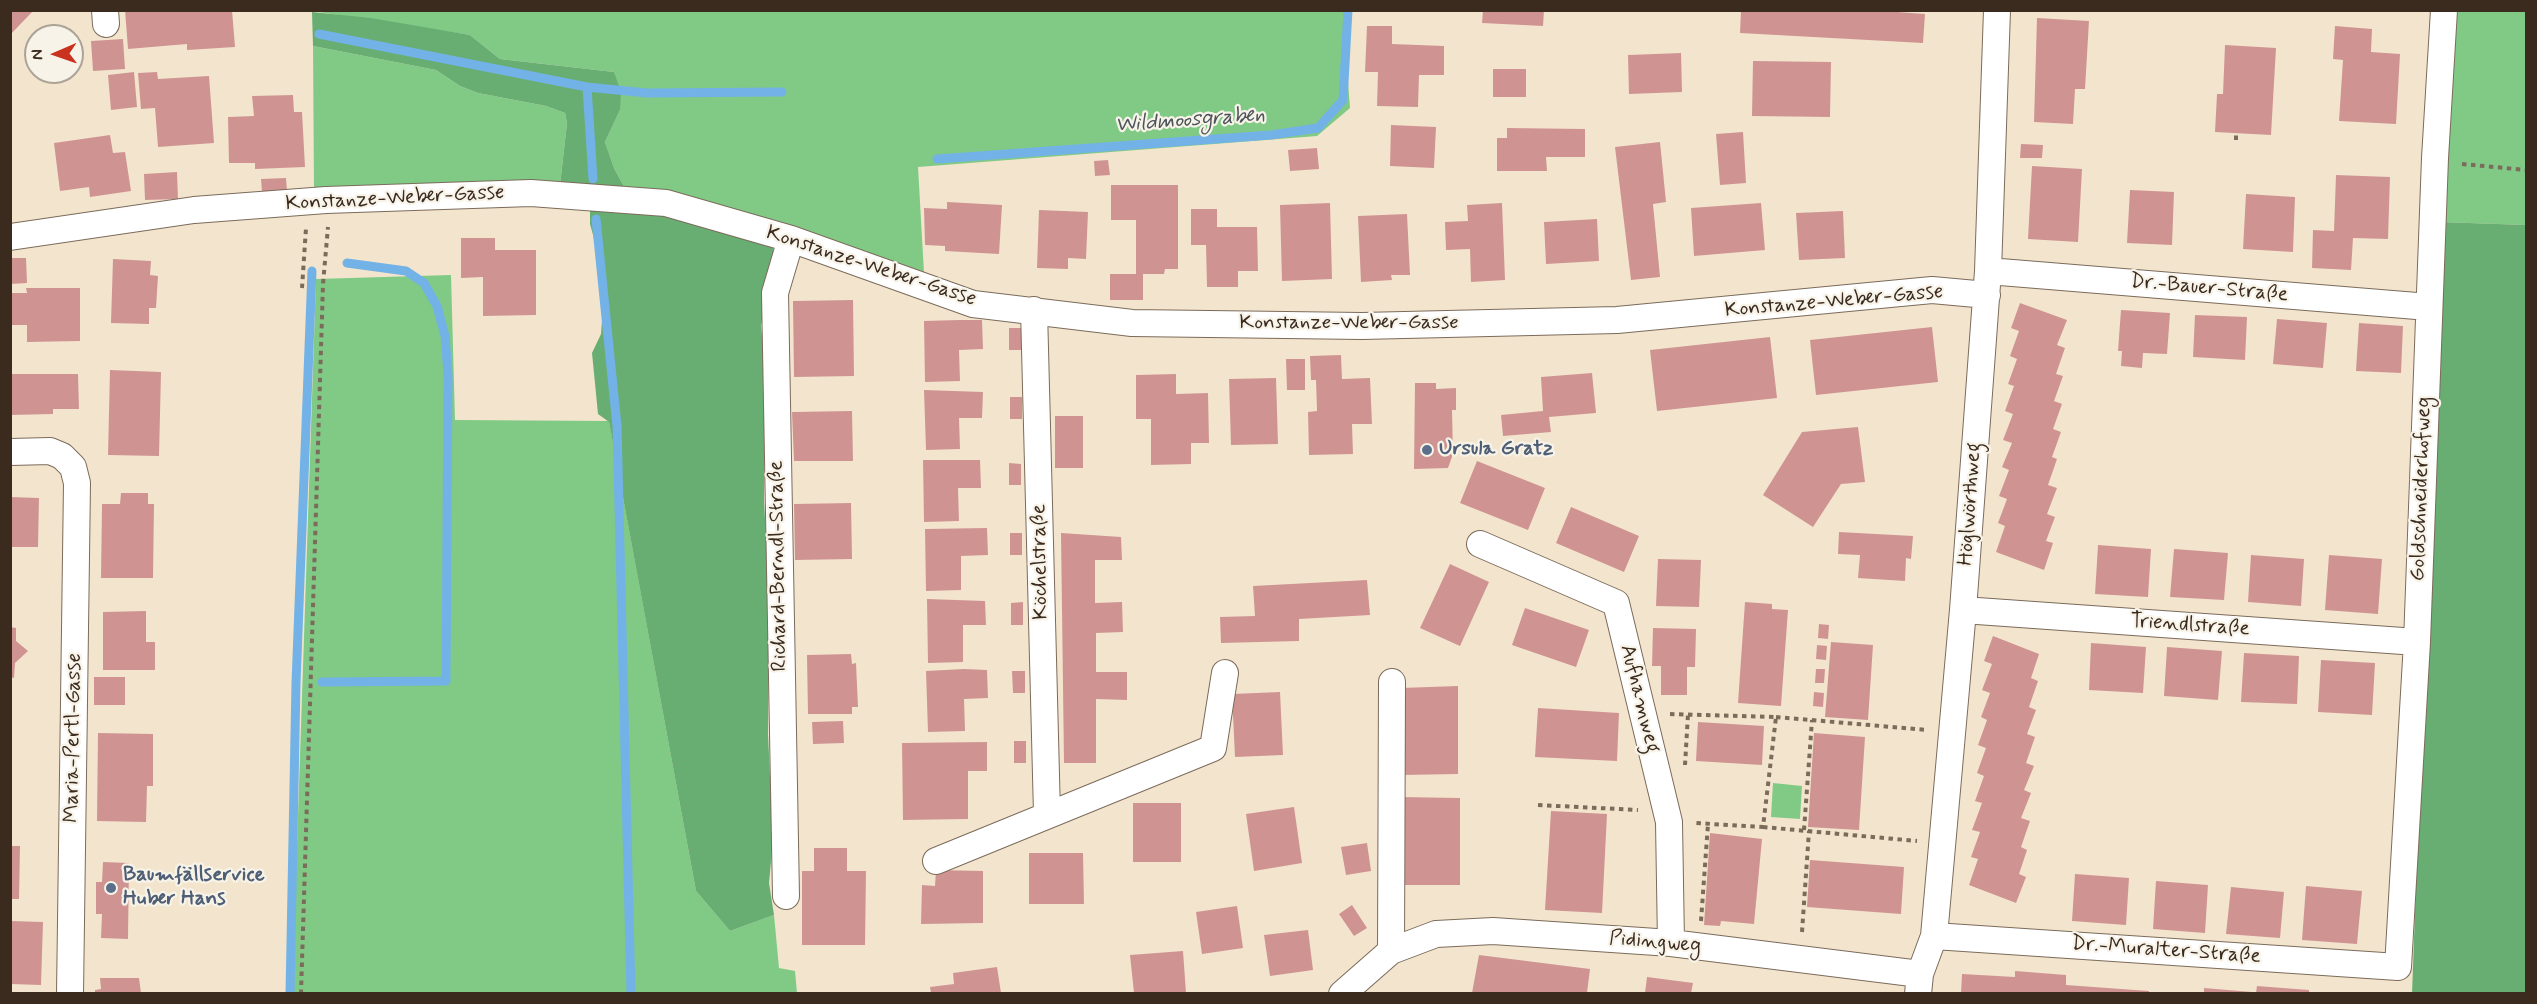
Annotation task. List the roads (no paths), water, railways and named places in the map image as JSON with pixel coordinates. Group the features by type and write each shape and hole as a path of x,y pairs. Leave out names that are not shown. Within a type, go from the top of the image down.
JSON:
{"street":[{"name":"Höglwörthweg","path":"1919,984 1934,936 1963,609 1988,283 1998,10"},
{"name":"Goldschneiderhofweg","path":"2398,967 2417,642 2434,158 2444,10"},
{"name":"Konstanze-Weber-Gasse","path":"10,237 185,212 299,202 560,194 666,203 790,239 973,304 1132,323 1362,327 1617,320 1988,283"},
{"name":"Richard-Berndl-Straße","path":"786,896 780,722 775,293 790,239"},
{"name":"Dr.-Bauer-Straße","path":"1988,283 2429,307"},
{"name":"Köchelstraße","path":"1034,310 1047,814"},
{"name":"Maria-Pertl-Gasse","path":"10,452 50,451 62,456 72,467 77,483 70,993"},
{"name":"Aufhamweg","path":"1480,544 1616,603 1667,817 1671,943"},
{"name":"Triendlstraße","path":"1963,609 2417,642"},
{"path":"936,861 1213,747 1226,673"},
{"path":"1391,951 1392,682"},
{"name":"Pidingweg","path":"1342,993 1391,951 1436,934 1493,931 1671,943 1919,984"},
{"name":"Dr.-Muralter-Straße","path":"1934,936 2398,967"}],"waterway":[{"name":"Wildmoosgraben","path":"937,159 1271,135 1318,128 1343,100 1348,10"},
{"path":"319,34 587,87 647,93 782,92"},
{"path":"587,87 593,179"},
{"path":"596,219 617,426 631,994"},
{"path":"322,682 446,681 448,374 445,336 437,306 424,283 406,271 347,263"},
{"path":"290,994 296,683 312,271"}],"place":[{"name":"Ursula Gratz","path":"1427,450"},
{"name":"Baumfällservice Huber Hans","path":"111,888"}]}
